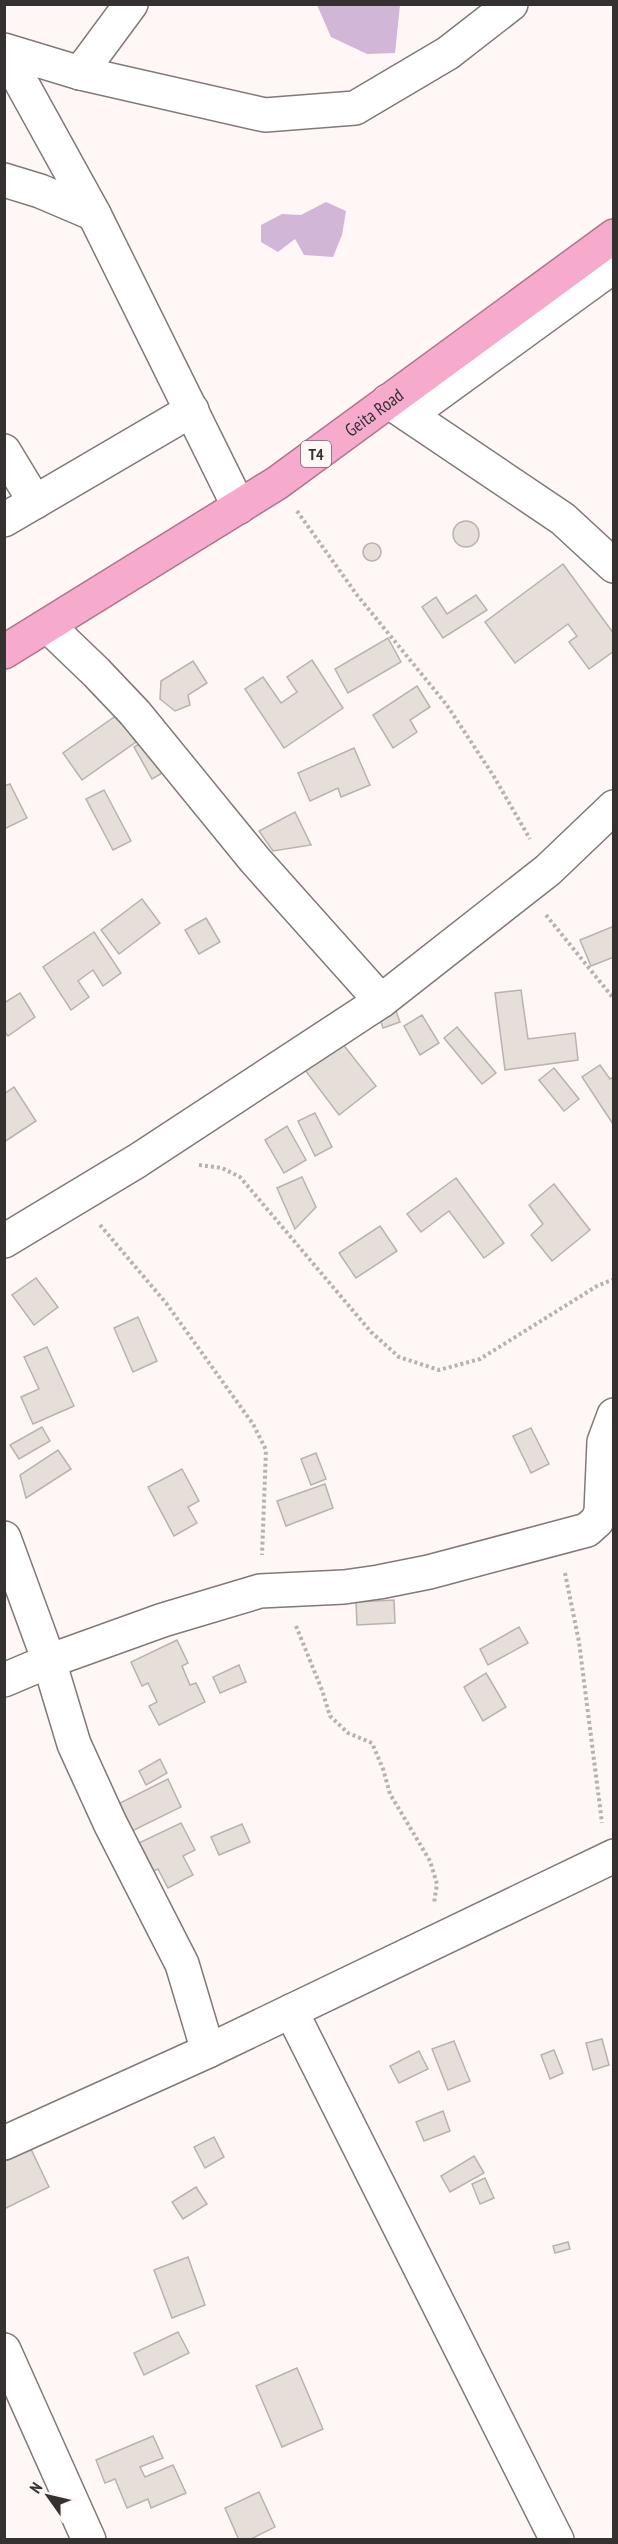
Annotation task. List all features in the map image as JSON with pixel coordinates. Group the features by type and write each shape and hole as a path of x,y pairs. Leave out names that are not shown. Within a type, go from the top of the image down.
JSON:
{"highway":[{"name":"Geita Road","path":"4,652 399,408 614,236"}],"street":[{"path":"80,73 131,4"},
{"path":"4,50 80,73 265,115 355,108 448,54 512,4"},
{"path":"4,50 94,214 239,507"},
{"path":"4,180 40,191 94,214"},
{"path":"614,266 399,408 563,519 614,566"},
{"path":"4,520 192,410"},
{"path":"4,451 35,502"},
{"path":"48,626 135,713 255,860 381,1001"},
{"path":"4,1241 137,1161 381,1001 537,879 614,807"},
{"path":"4,1680 49,1661 163,1620 270,1590 344,1587 379,1582 429,1572 587,1530 597,1521 603,1498 604,1442 614,1415"},
{"path":"4,1538 49,1661 74,1744 110,1823 182,1964 208,2051"},
{"path":"4,2143 208,2051 610,1858"},
{"path":"291,2011 557,2540"},
{"path":"4,2350 89,2540"}],"path":[{"path":"277,483 357,596 446,704 493,775 537,879 614,999"},
{"path":"193,1164 222,1168 240,1177 371,1332 399,1357 439,1370 480,1359 597,1286 614,1279"},
{"path":"76,1198 166,1303 253,1424 266,1450 270,1590 304,1643 330,1716 348,1733 372,1743 383,1768 390,1794 430,1861 437,1884 427,1944"},
{"path":"558,1537 579,1642 610,1858"}],"shaded area":[{"path":"317,5 400,5 395,53 367,54 331,37"},
{"path":"326,202 346,211 342,235 333,257 304,255 295,239 278,252 261,242 261,225 282,214 301,215"}],"building":[{"path":"466,521 475,525 479,534 475,543 466,547 457,543 453,534 457,525"},
{"path":"368,543 376,543 381,548 379,559 368,561 363,556 363,548"},
{"path":"563,564 614,634 614,651 589,669 569,642 577,636 568,624 515,663 485,622"},
{"path":"476,595 487,610 443,638 422,607 436,597 447,614"},
{"path":"388,638 401,662 348,693 335,669"},
{"path":"312,660 343,708 284,748 245,689 263,677 281,703 297,692 287,677"},
{"path":"193,661 207,683 188,695 190,705 175,711 160,699 161,681"},
{"path":"417,686 430,707 410,720 417,732 393,748 373,715"},
{"path":"117,715 136,742 82,780 63,753"},
{"path":"152,736 171,768 152,779 134,747"},
{"path":"354,748 370,785 341,797 338,788 310,801 298,773"},
{"path":"10,784 27,818 4,829 4,786"},
{"path":"104,790 131,841 113,850 86,799"},
{"path":"295,812 311,845 273,851 259,831"},
{"path":"142,899 160,923 119,954 101,930"},
{"path":"206,918 220,942 199,954 185,930"},
{"path":"614,926 614,957 591,966 580,940"},
{"path":"94,932 121,973 103,986 93,970 78,981 89,997 71,1010 43,967"},
{"path":"521,990 528,1039 575,1033 578,1060 505,1070 495,993"},
{"path":"20,993 35,1017 8,1036 4,1031 4,1003"},
{"path":"393,1003 400,1022 383,1028 377,1010"},
{"path":"422,1015 439,1043 420,1055 404,1026"},
{"path":"457,1027 496,1073 482,1084 444,1038"},
{"path":"338,1038 376,1086 339,1115 302,1066"},
{"path":"600,1065 610,1079 614,1077 613,1124 582,1077"},
{"path":"554,1068 579,1099 564,1111 539,1080"},
{"path":"14,1087 36,1121 4,1142 4,1094"},
{"path":"315,1113 332,1147 315,1156 298,1121"},
{"path":"287,1126 306,1160 284,1173 265,1140"},
{"path":"302,1177 316,1207 295,1229 277,1188"},
{"path":"456,1178 504,1243 484,1258 449,1211 421,1232 407,1214"},
{"path":"554,1184 590,1230 552,1261 531,1235 543,1224 529,1205"},
{"path":"380,1226 397,1251 356,1278 339,1253"},
{"path":"36,1278 58,1307 34,1325 12,1295"},
{"path":"138,1317 157,1361 133,1372 114,1328"},
{"path":"47,1347 74,1406 33,1424 21,1397 39,1389 24,1357"},
{"path":"42,1427 50,1441 19,1459 10,1445"},
{"path":"531,1428 549,1464 531,1473 513,1436"},
{"path":"58,1450 71,1469 26,1498 20,1475"},
{"path":"316,1453 326,1479 311,1485 301,1459"},
{"path":"182,1469 199,1501 188,1507 197,1523 174,1536 148,1487"},
{"path":"325,1484 333,1508 286,1526 277,1501"},
{"path":"394,1600 395,1623 357,1625 356,1602"},
{"path":"519,1627 528,1643 488,1665 480,1649"},
{"path":"177,1640 188,1663 182,1666 190,1685 196,1683 205,1702 159,1725 149,1706 157,1702 148,1683 142,1686 131,1662"},
{"path":"239,1665 246,1682 220,1693 213,1677"},
{"path":"486,1673 506,1707 483,1721 464,1687"},
{"path":"160,1759 167,1773 146,1785 139,1771"},
{"path":"168,1779 181,1807 132,1831 126,1817 112,1823 106,1810"},
{"path":"181,1823 195,1850 183,1856 193,1875 168,1888 158,1869 137,1879 124,1850"},
{"path":"242,1824 250,1842 219,1855 211,1837"},
{"path":"602,2039 609,2065 593,2070 586,2043"},
{"path":"454,2041 470,2081 448,2090 432,2049"},
{"path":"554,2050 563,2073 550,2079 541,2055"},
{"path":"419,2051 428,2069 399,2083 390,2066"},
{"path":"443,2111 450,2131 424,2141 416,2122"},
{"path":"214,2137 224,2157 205,2168 194,2147"},
{"path":"29,2145 49,2187 4,2209 4,2157"},
{"path":"474,2156 484,2173 450,2192 441,2176"},
{"path":"485,2178 494,2198 480,2204 472,2184"},
{"path":"196,2187 207,2204 183,2219 172,2202"},
{"path":"568,2242 570,2249 555,2253 553,2246"},
{"path":"188,2257 205,2305 172,2318 154,2270"},
{"path":"178,2332 189,2353 144,2375 134,2353"},
{"path":"297,2368 323,2429 282,2447 256,2386"},
{"path":"153,2436 163,2458 140,2467 145,2477 173,2465 186,2493 151,2508 148,2499 127,2508 115,2479 105,2483 96,2460"},
{"path":"259,2492 275,2527 249,2540 239,2540 225,2508"}]}
